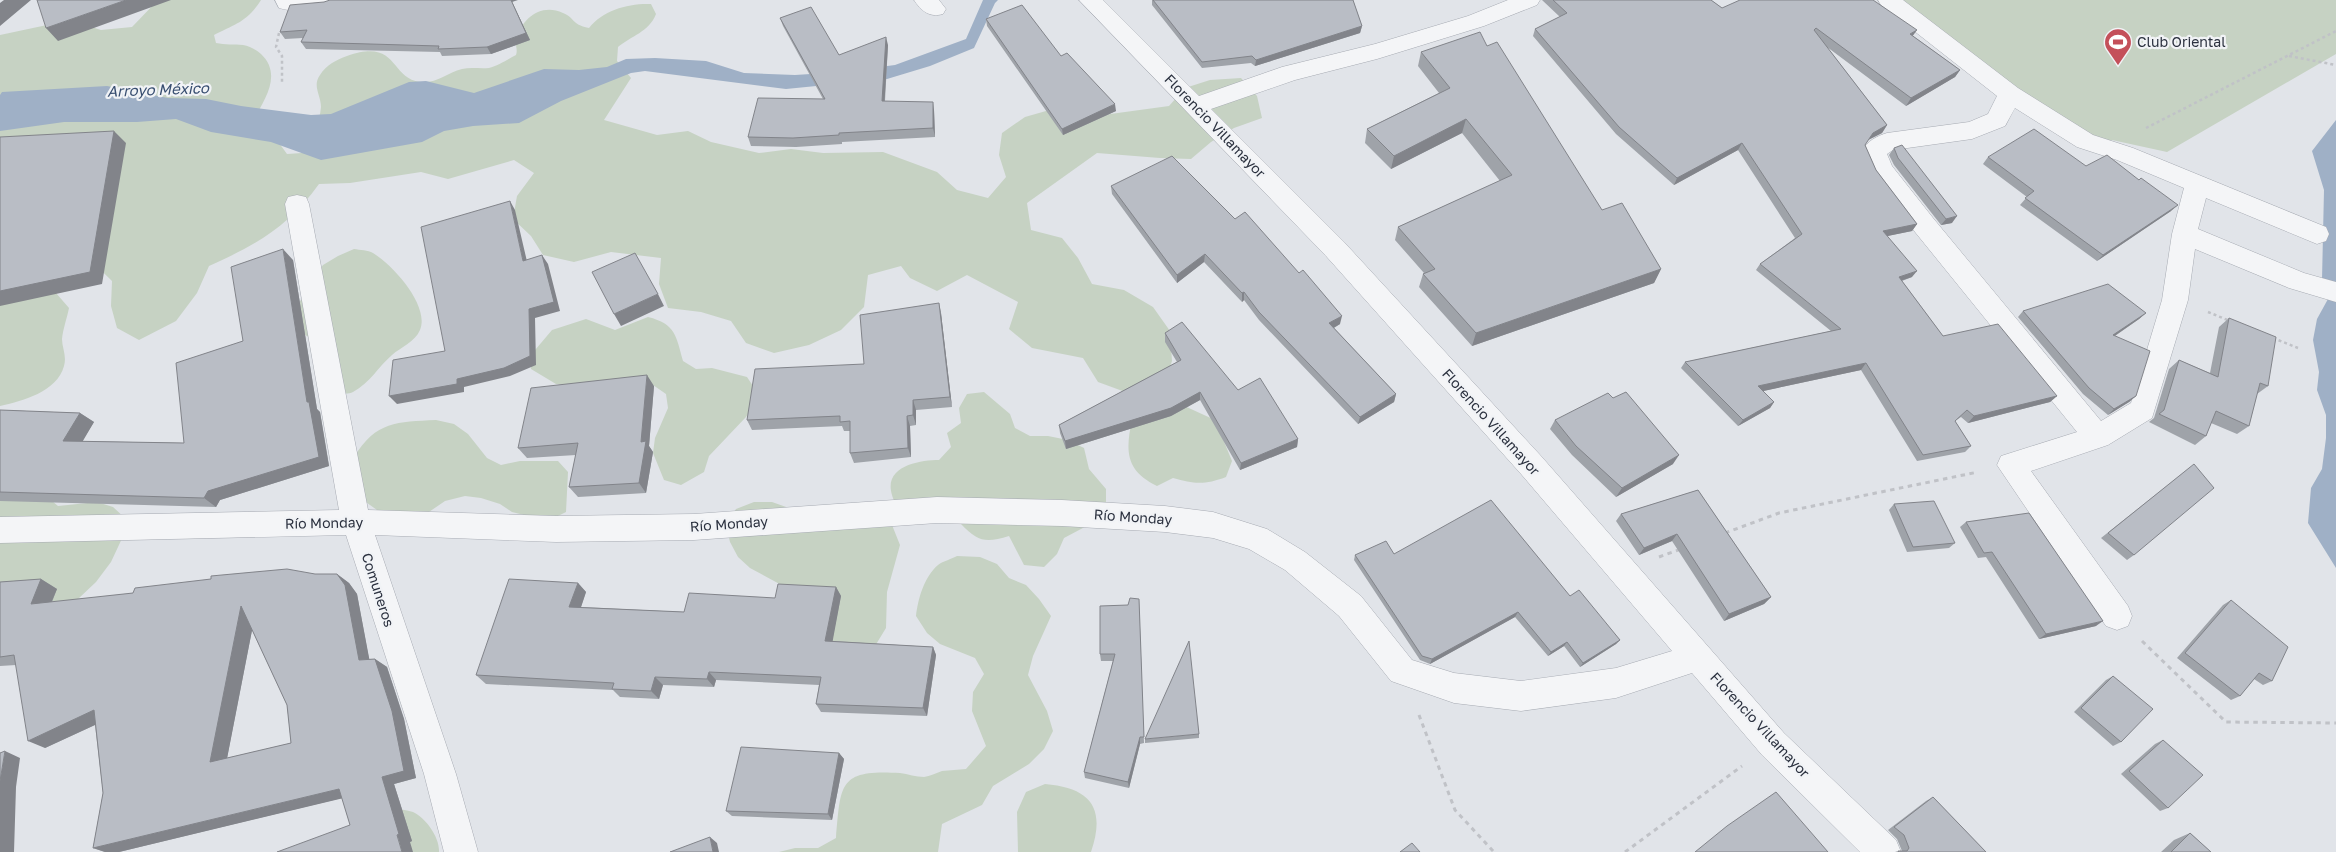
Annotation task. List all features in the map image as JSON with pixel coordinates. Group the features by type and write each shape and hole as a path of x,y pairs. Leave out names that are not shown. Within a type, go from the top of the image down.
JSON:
{"street":[{"path":"286,2 327,0"},
{"name":"Florencio Villamayor","path":"1090,0 1335,249 1531,465 1773,744 1884,852"},
{"path":"1195,106 1290,72 1377,51 1467,23 1529,0"},
{"path":"1889,0 2010,94 2085,141 2108,148 2317,234"},
{"path":"2010,94 1997,120 1972,130 1887,142 1874,151 1882,170 1924,225 2098,437"},
{"path":"2116,616 2011,465 2098,437 2142,410 2175,300 2184,234 2196,184"},
{"name":"Comuneros","path":"297,204 356,522 440,774 461,852"},
{"path":"2184,234 2298,281 2336,292"},
{"name":"Río Monday","path":"0,530 356,522 556,529 694,527 937,510 1062,513 1166,519 1213,525 1257,538 1295,561 1350,606 1402,671"},
{"path":"1402,671 1454,688 1522,696 1616,683 1698,657"}],"path":[{"path":"282,84 282,56 276,47 286,2"},
{"path":"2108,148 2336,31"},
{"path":"2288,56 2336,65"},
{"path":"2175,300 2236,324"},
{"path":"2272,338 2298,348"},
{"path":"1724,533 1779,513 2011,465"},
{"path":"1622,570 1687,547"},
{"path":"2116,616 2226,722 2336,723"},
{"path":"1402,671 1455,810 1494,852"},
{"path":"1626,852 1773,744"}],"green space":[{"path":"158,0 261,0 246,18 214,35 216,43 248,46 261,54 267,62 271,70 269,88 253,121 274,136 287,154 302,153 308,143 317,125 321,107 317,87 318,79 322,71 335,61 364,52 376,52 385,55 410,79 426,82 436,80 462,69 492,67 516,55 516,40 519,32 528,19 540,11 555,10 570,17 579,25 589,28 609,12 625,6 643,4 651,4 656,14 649,25 618,47 617,61 631,78 604,120 657,135 688,131 711,142 759,153 791,149 823,153 883,152 937,172 957,190 988,198 1006,177 999,155 1002,133 1025,117 1053,109 1081,118 1169,106 1185,88 1210,80 1241,78 1257,96 1262,118 1234,128 1211,142 1191,159 1097,153 1027,203 1031,230 1062,238 1078,258 1092,284 1124,290 1153,307 1170,331 1172,361 1162,389 1128,393 1098,382 1083,358 1032,348 1009,329 1018,302 967,275 937,291 910,278 901,266 868,275 864,307 841,330 809,345 774,353 746,343 731,321 701,312 668,308 659,284 661,258 611,252 574,262 543,255 531,236 513,219 517,196 534,173 514,160 448,179 421,172 350,183 319,184 295,212 270,233 242,250 209,266 197,293 176,321 139,340 117,328 111,306 112,281 0,171 0,35 47,25 79,23 101,30 132,27"},
{"name":"Club Oriental","path":"1896,0 2336,0 2336,54 2167,152 2112,140 2093,150"},
{"path":"354,249 373,253 399,276 415,298 422,320 420,330 415,338 392,355 369,380 351,393 334,393 323,346 299,331 297,304 310,291 314,278 323,265"},
{"path":"56,293 69,308 62,339 65,362 60,375 54,383 38,394 0,406 0,304"},
{"path":"648,317 670,327 676,338 683,361 696,369 712,368 747,377 755,389 755,403 746,417 709,456 704,472 681,485 664,480 653,453 655,438 668,408 666,394 653,385 599,400 572,386 556,384 531,369 530,356 552,330 586,319 615,330"},
{"path":"984,392 1010,414 1015,428 1030,436 1048,436 1068,440 1084,448 1089,469 1106,489 1106,506 1098,520 1064,538 1057,554 1044,567 1024,565 1009,536 988,540 978,538 972,534 961,524 961,508 950,497 935,508 900,509 893,497 891,485 893,477 898,471 913,463 939,460 951,447 947,433 961,423 959,408 967,394"},
{"path":"1180,404 1215,420 1232,461 1226,477 1200,483 1173,478 1157,486 1139,474 1134,467 1129,451 1132,420"},
{"path":"436,420 454,424 468,434 487,458 501,465 520,461 558,461 568,472 566,512 548,521 512,512 500,504 481,498 465,496 445,501 426,514 377,510 363,500 354,457 362,445 379,430 389,426 399,423"},
{"path":"46,496 58,506 97,502 113,507 125,518 125,532 111,562 96,582 78,599 0,608 0,500"},
{"path":"754,502 772,502 789,508 890,520 900,545 887,592 886,628 875,646 836,653 798,594 750,568 738,557 730,542 726,525 736,509"},
{"path":"957,556 980,557 997,564 1009,578 1026,585 1051,616 1033,656 1028,675 1047,711 1053,731 1044,749 1029,764 993,786 982,805 942,824 938,852 779,852 795,848 818,848 836,838 839,804 842,793 847,784 854,778 880,772 924,777 942,771 966,769 986,746 972,711 973,692 984,674 975,658 940,644 927,633 916,616 925,582 933,570 942,562"},
{"path":"1045,784 1074,790 1091,803 1097,823 1091,852 1018,852 1017,812 1026,792"},
{"path":"393,808 413,812 423,819 435,835 439,852 349,852"}],"water":[{"path":"983,0 998,0 974,48 930,66 887,79 786,89 645,71 631,73 561,101 519,123 473,126 444,131 422,142 321,160 271,142 211,132 176,119 137,122 64,122 0,131 0,95 2,92 107,86 168,98 206,99 241,106 311,115 331,114 409,82 426,81 474,93 544,69 579,70 607,67 626,59 655,58 706,61 744,73 795,75 842,72 895,65 966,39"},
{"path":"2336,120 2336,284 2322,280 2324,190 2312,151"},
{"path":"2328,299 2336,302 2336,568 2308,523 2311,488 2322,469 2326,438 2326,415 2317,390 2319,372 2313,340 2317,319"}],"building":[{"path":"37,0 126,0 46,28"},
{"path":"330,0 511,0 526,33 487,47 438,49 439,46 301,42 307,30 280,32 290,5"},
{"path":"1153,0 1353,0 1362,26 1256,60 1252,56 1202,62"},
{"path":"1553,0 1711,0 1722,8 1740,0 1873,0 1917,30 1910,34 1960,70 1911,98 1816,28 1814,30 1887,125 1873,133 1865,145 1876,170 1917,224 1883,231 1917,271 1899,277 1943,336 1998,324 2057,396 1974,416 1967,410 1955,421 1971,446 1923,455 1866,363 1758,386 1774,402 1743,420 1685,362 1841,329 1760,264 1802,234 1742,143 1677,178 1619,127 1535,29 1567,13"},
{"path":"1022,5 1061,56 1067,53 1115,104 1062,129 986,19"},
{"path":"811,7 839,55 886,37 882,101 933,102 933,128 839,133 839,135 793,138 748,137 758,98 825,99 780,18"},
{"path":"1480,32 1487,46 1497,42 1602,210 1622,203 1661,269 1476,333 1423,274 1435,269 1398,227 1512,175 1466,119 1394,156 1367,129 1450,88 1421,52"},
{"path":"2034,129 2086,166 2107,155 2139,180 2141,178 2178,205 2103,255 2025,198 2034,191 1988,157"},
{"path":"114,131 90,272 0,291 0,137"},
{"path":"1902,145 1957,216 1946,219 1898,158 1894,148"},
{"path":"1172,156 1235,219 1245,212 1299,273 1303,270 1342,316 1329,323 1396,394 1360,417 1259,312 1244,292 1242,293 1205,254 1177,275 1111,186"},
{"path":"510,201 523,261 542,255 554,302 529,309 530,356 504,368 457,379 457,384 389,396 393,360 445,351 421,227"},
{"path":"283,249 307,402 309,402 319,457 208,491 204,498 0,492 0,410 80,413 63,441 184,443 176,363 243,341 231,267"},
{"path":"635,253 658,294 614,314 592,272"},
{"path":"2108,284 2146,313 2113,335 2150,351 2136,396 2114,409 2089,388 2023,311"},
{"path":"939,303 950,397 913,400 913,415 907,416 908,448 850,453 850,421 840,422 840,416 747,420 755,369 864,364 860,315"},
{"path":"2229,318 2276,337 2268,386 2260,383 2249,426 2216,411 2206,436 2159,414 2164,410 2179,360 2218,377"},
{"path":"1182,322 1238,390 1260,378 1298,439 1241,463 1200,392 1171,408 1065,441 1059,425 1181,360 1165,333"},
{"path":"647,375 641,442 646,441 639,483 569,487 578,443 518,448 531,388"},
{"path":"1626,392 1679,455 1622,488 1576,446 1555,420 1608,393 1613,398"},
{"path":"2194,464 2214,488 2134,555 2108,533"},
{"path":"1698,490 1771,597 1729,614 1677,534 1644,548 1621,514"},
{"path":"1491,500 1570,596 1579,590 1620,640 1583,663 1567,642 1551,652 1518,612 1432,659 1422,656 1355,555 1386,541 1394,554"},
{"path":"1934,501 1955,543 1913,547 1894,504"},
{"path":"2029,513 2103,621 2046,634 1992,552 1984,553 1966,522"},
{"path":"287,569 315,574 337,574 345,585 359,660 375,659 392,711 404,771 382,777 399,834 397,835 402,852 277,852 350,825 339,789 93,848 103,793 94,710 28,741 14,655 0,657 0,582 41,579 31,604 133,593 135,588 211,579 211,576","holes":["241,606 287,705 291,743 210,762"]},
{"path":"509,579 578,583 569,607 684,612 689,593 775,598 778,584 836,587 825,641 933,647 923,708 816,704 821,677 709,672 707,679 655,677 651,691 612,689 614,683 476,675"},
{"path":"1130,598 1139,599 1144,737 1140,737 1128,782 1084,772 1115,654 1100,654 1100,606 1128,605"},
{"path":"2231,600 2288,647 2272,681 2259,673 2240,696 2185,653"},
{"path":"1189,641 1199,734 1145,739"},
{"path":"2113,676 2153,709 2121,742 2081,708"},
{"path":"2163,740 2203,775 2168,808 2129,771"},
{"path":"741,747 839,753 828,814 726,811"},
{"path":"5,751 0,781 0,753"},
{"path":"1776,792 1828,852 1695,852 1727,826"},
{"path":"1933,797 1986,852 1898,851 1907,851 1909,848 1904,835 1894,827"},
{"path":"2190,833 2211,852 2171,852"},
{"path":"710,837 713,852 670,852"},
{"path":"1412,843 1420,852 1400,852"}],"place":[{"name":"Club Oriental","path":"2118,66"}],"water label":[{"name":"Arroyo México","path":"158,90"}]}
